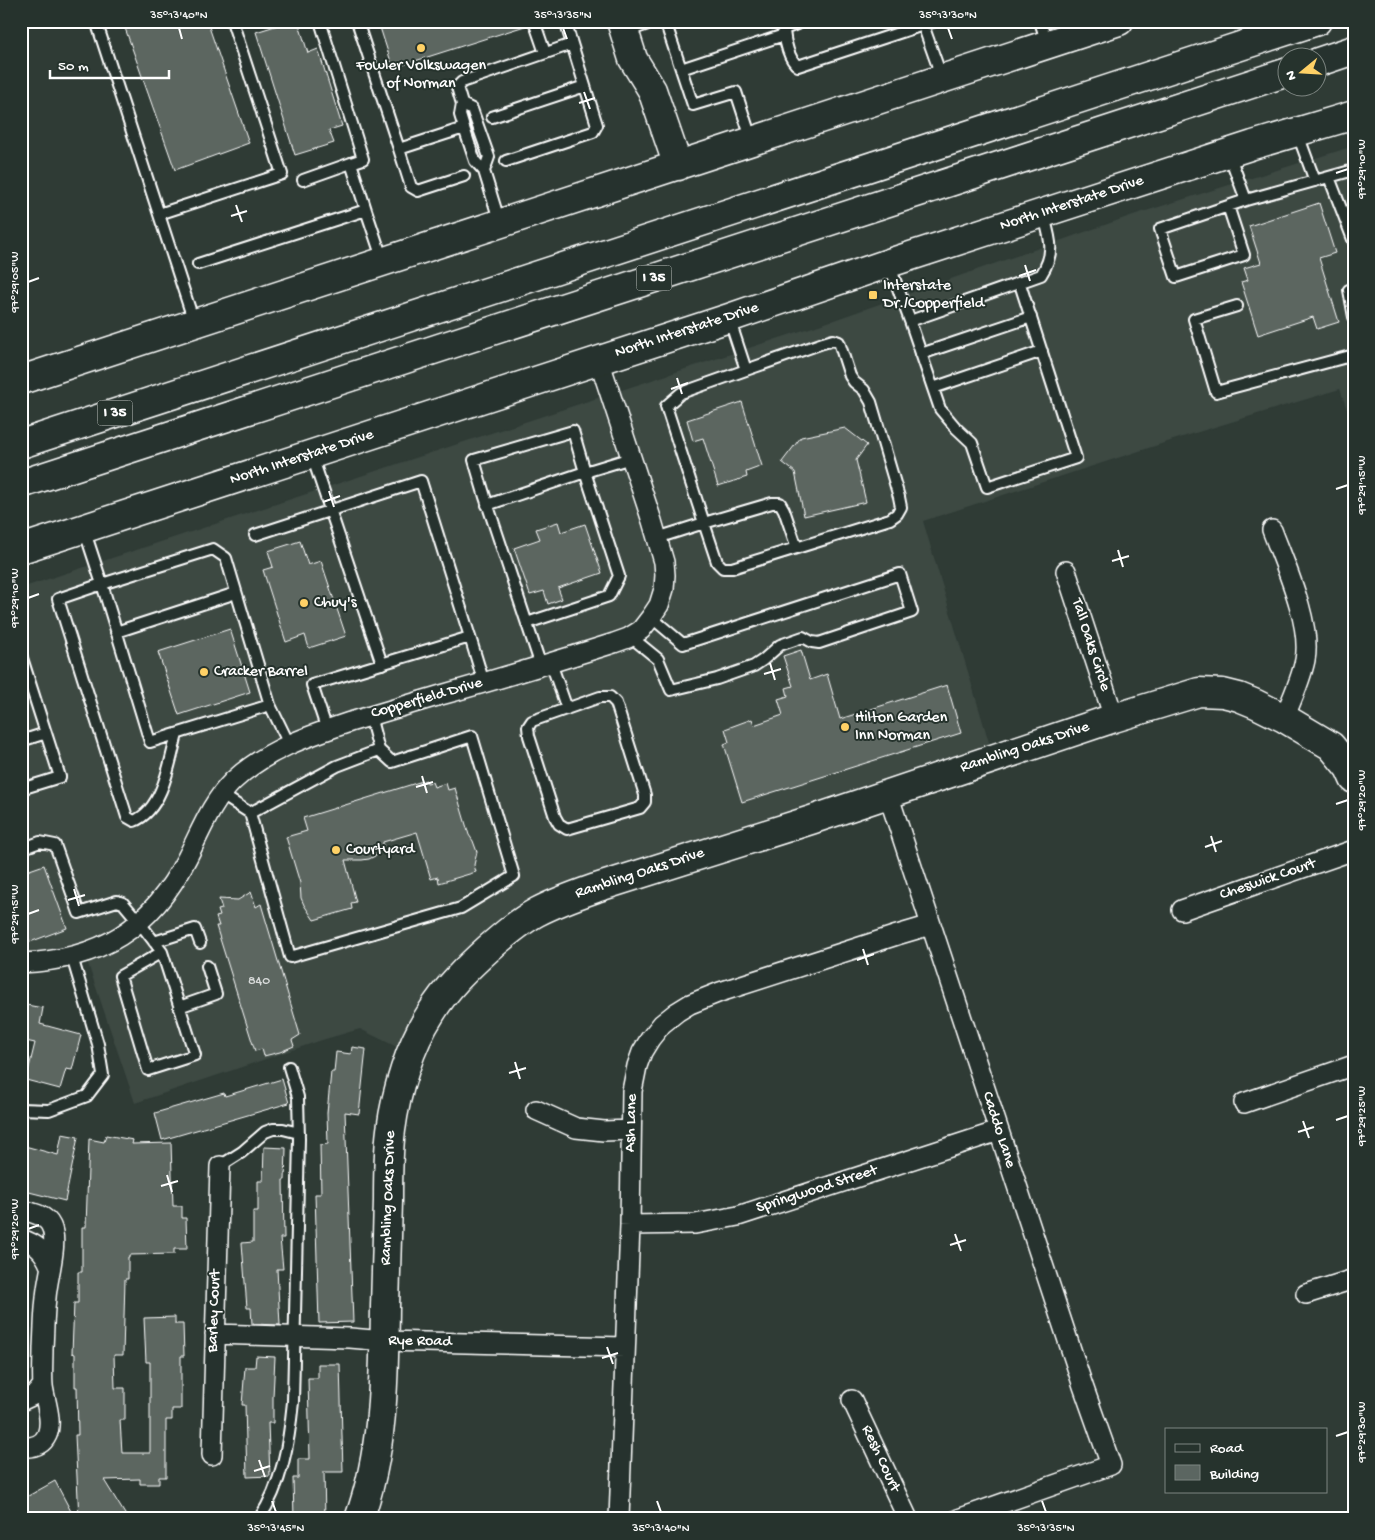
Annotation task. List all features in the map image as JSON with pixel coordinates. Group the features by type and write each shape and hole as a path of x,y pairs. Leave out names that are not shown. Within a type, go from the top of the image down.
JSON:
{"main road":[{"path":"21,380 942,79 1044,33 1119,21"},
{"name":"I 35","path":"21,444 1317,21"},
{"path":"623,27 633,59 652,90 669,169"},
{"path":"1328,59 1354,50"},
{"name":"I 35","path":"21,484 1278,75"},
{"name":"North Interstate Drive","path":"21,550 729,318 889,263 1229,153 1354,116"},
{"name":"Rambling Oaks Drive","path":"359,1519 368,1496 377,1455 386,1342 388,1175 391,1130 398,1097 409,1058 431,1013 449,988 471,964 514,927 562,900 596,888 888,794 1114,718 1199,692 1209,691 1239,697 1284,718 1331,746 1349,768 1354,779"}],"street":[{"name":"Copperfield Drive","path":"21,963 72,957 111,942 139,922 154,909 174,882 212,806 232,782 270,753 289,744 370,716 614,644 631,637 641,630 659,605 664,588 664,562 599,360"},
{"path":"1272,530 1306,631 1305,660 1284,718"},
{"name":"Tall Oaks Circle","path":"1066,571 1114,718"},
{"name":"Caddo Lane","path":"888,794 1111,1465 958,1519"},
{"name":"Cheswick Court","path":"1182,910 1354,850"},
{"name":"Ash Lane","path":"619,1519 630,1225 632,1091 642,1052 662,1024 677,1012 720,992 931,925"},
{"path":"1244,1103 1354,1066"},
{"path":"536,1110 576,1128 604,1131 631,1130"},
{"name":"Springwood Street","path":"630,1225 695,1224 738,1216 999,1131"},
{"name":"Barley Court","path":"212,1455 220,1166"},
{"path":"21,1210 48,1221 52,1227 53,1236 46,1298 43,1357 43,1385 49,1424 43,1442 29,1448 21,1447"},
{"path":"21,1239 30,1242 42,1250 50,1266"},
{"path":"1306,1294 1354,1279"},
{"name":"Rye Road","path":"215,1334 350,1338 386,1342 624,1347"},
{"path":"21,1401 36,1394 43,1385"},
{"name":"Resh Court","path":"852,1400 908,1519"}],"lane":[{"path":"96,21 195,323"},
{"path":"159,214 282,174 232,21"},
{"path":"303,180 363,158 320,21"},
{"path":"357,21 411,187 418,190 464,176"},
{"path":"534,21 545,53"},
{"path":"506,161 593,132 598,125 565,21"},
{"path":"623,27 657,21"},
{"path":"664,21 693,105 736,92 752,142"},
{"path":"804,21 784,31 793,62 798,66 922,23 935,21"},
{"path":"922,23 942,79"},
{"path":"681,69 784,35"},
{"path":"500,224 484,171 475,161 464,128 460,115 462,104 457,87 462,82 572,44"},
{"path":"492,117 585,86"},
{"path":"462,104 472,109 489,157 484,171"},
{"path":"399,149 464,128"},
{"path":"1297,132 1315,181"},
{"path":"1229,153 1246,200"},
{"path":"351,163 383,262"},
{"path":"1228,206 1244,255 1176,277 1160,229 1228,206 1246,200 1354,170"},
{"path":"1329,177 1354,242"},
{"path":"198,264 366,210"},
{"path":"910,321 1020,284 1041,275 1048,264 1051,247 1043,213"},
{"path":"889,263 940,409 972,443 987,487 1076,458 1020,284"},
{"path":"1354,288 1349,290 1354,317"},
{"path":"1237,306 1194,319 1216,392 1354,355"},
{"path":"921,354 1031,317"},
{"path":"729,318 746,370"},
{"path":"833,340 839,342 850,376 864,390 871,402 899,497 901,507 897,514 890,519 732,568 723,568 717,562 704,523 666,406 682,393 823,343 833,340"},
{"path":"933,388 1042,351"},
{"path":"527,623 609,596 619,576 573,431 474,460 487,505 527,623 567,709"},
{"path":"312,454 382,664"},
{"path":"487,505 631,458"},
{"path":"256,535 421,481 484,682"},
{"path":"657,538 772,503 780,503 797,548"},
{"path":"84,529 150,742 270,705"},
{"path":"178,734 162,788 152,808 142,818 134,821 127,817 58,600 102,584 213,550 226,558 270,705 289,744"},
{"path":"631,637 658,659 671,690 717,679 754,666 780,645 803,637 812,642 819,643 912,612 900,574 683,644 651,617"},
{"path":"116,632 236,593"},
{"path":"327,730 312,685 470,637"},
{"path":"21,655 60,777 21,789"},
{"path":"600,697 610,697 616,703 645,795 645,802 640,808 576,828 567,829 559,824 532,746 528,727 532,721 567,709 600,697"},
{"path":"222,795 250,813 290,957 461,908 514,876 472,736 392,762 379,750 370,716"},
{"path":"21,741 46,733"},
{"path":"250,813 337,766 379,750"},
{"path":"21,849 40,842 55,845 79,913 116,901 123,903 162,952 195,1055 148,1070 120,976 162,952"},
{"path":"154,942 195,929 200,944"},
{"path":"21,1109 49,1110 87,1096 103,1075 98,1044 72,957"},
{"path":"179,1007 216,994 206,966"},
{"path":"259,1519 264,1512 281,1472 291,1424 293,1402 299,1133 298,1097 289,1067"},
{"path":"220,1166 242,1152 265,1132 283,1128 299,1133"}],"shaded area":[{"path":"1354,146 1354,430 1340,389 1192,434 923,521 991,749 624,869 427,998 397,1047 360,1029 135,1103 83,949 21,957 21,588 831,321 1133,215"}],"building":[{"path":"143,21 207,21 249,143 175,170 125,28"},
{"path":"291,21 298,21 308,53 318,49 342,126 329,130 334,143 295,155 256,32"},
{"name":"Fowler Volkswagen of Norman","path":"378,21 527,21 528,25 393,68"},
{"path":"1319,203 1335,253 1319,258 1339,322 1317,329 1313,317 1258,335 1241,282 1248,280 1244,268 1261,263 1249,226"},
{"path":"742,402 762,466 746,472 747,477 718,486 703,438 693,441 687,420"},
{"path":"845,428 867,445 856,460 866,502 804,516 795,472 782,462 801,437"},
{"path":"558,522 561,532 585,524 602,573 558,588 562,599 548,604 544,591 530,595 514,548 540,539 536,529"},
{"name":"Chuy's","path":"300,541 308,565 321,561 346,636 309,648 305,635 286,642 263,570 273,567 268,551"},
{"name":"Cracker Barrel","path":"230,629 250,692 179,715 158,652"},
{"name":"Hilton Garden Inn Norman","path":"801,650 810,680 827,674 840,719 947,685 961,733 742,802 724,744 729,742 725,729 752,719 754,725 783,715 778,699 788,696 786,688 793,686 783,656"},
{"name":"Courtyard","path":"426,780 427,783 432,782 434,787 446,783 448,790 455,788 469,835 477,852 474,865 476,872 439,883 438,877 431,879 417,832 383,842 383,848 379,854 369,859 345,860 356,902 351,903 352,909 314,920 301,898 300,883 286,837 307,831 303,818"},
{"path":"44,865 67,928 30,942 24,928 21,929 21,873"},
{"path":"251,892 256,907 261,904 300,1035 292,1040 294,1046 264,1056 262,1049 255,1051 216,926 219,926 216,917 220,916 218,910 222,909 219,899 238,900"},
{"path":"21,1004 43,1008 40,1024 81,1035 72,1070 66,1069 60,1089 26,1080 35,1043 21,1040"},
{"path":"352,1047 366,1049 359,1114 345,1112 353,1322 319,1323 315,1194 321,1194 320,1145 328,1144 327,1113 331,1072 334,1072 336,1052 351,1054"},
{"path":"282,1079 289,1103 162,1140 155,1113 224,1093 225,1096"},
{"path":"62,1134 78,1137 65,1201 21,1190 21,1145 58,1155"},
{"path":"106,1135 133,1140 132,1144 171,1143 173,1206 182,1206 182,1218 186,1218 187,1249 174,1249 174,1254 129,1255 128,1257 128,1279 125,1279 123,1355 114,1355 115,1388 125,1388 125,1420 120,1420 122,1453 150,1453 150,1362 146,1362 144,1318 175,1317 175,1324 183,1324 184,1356 181,1356 181,1409 172,1409 172,1420 166,1420 166,1477 159,1477 159,1484 140,1484 140,1479 104,1480 128,1519 79,1519 75,1435 78,1435 77,1387 75,1387 75,1354 72,1353 74,1303 78,1303 78,1272 82,1272 82,1227 86,1227 89,1139 104,1142"},
{"path":"264,1147 286,1148 285,1180 283,1180 284,1238 280,1238 283,1269 277,1269 280,1325 252,1324 251,1308 247,1308 242,1243 253,1242 253,1211 258,1211 258,1181 263,1181"},
{"path":"256,1356 275,1357 273,1423 268,1423 270,1476 247,1477 245,1405 242,1405 245,1367 255,1367"},
{"path":"318,1364 340,1364 343,1472 324,1472 325,1519 294,1519 293,1478 298,1478 298,1459 310,1459 308,1378 318,1378"},
{"path":"55,1481 75,1519 21,1519 21,1500"}],"place":[{"name":"Fowler Volkswagen of Norman","path":"421,48"},
{"name":"Interstate Dr./Copperfield","path":"873,295"},
{"name":"Chuy's","path":"304,603"},
{"name":"Cracker Barrel","path":"204,672"},
{"name":"Hilton Garden Inn Norman","path":"845,727"},
{"name":"Courtyard","path":"336,850"}]}
